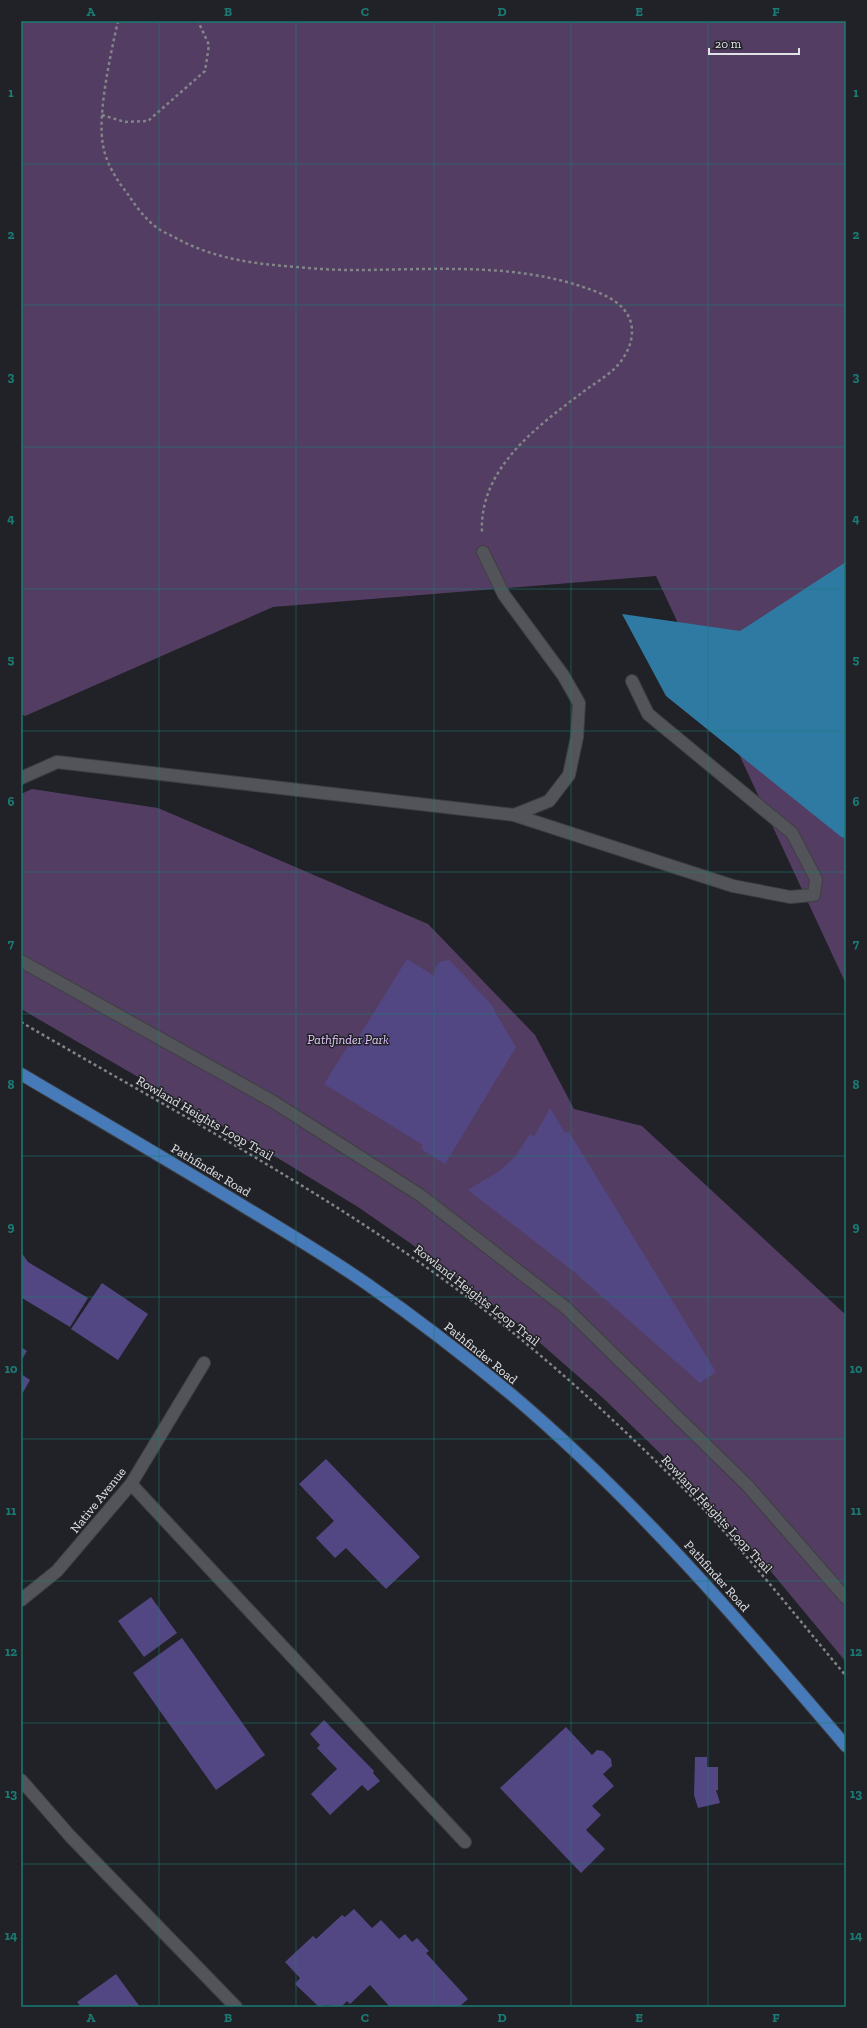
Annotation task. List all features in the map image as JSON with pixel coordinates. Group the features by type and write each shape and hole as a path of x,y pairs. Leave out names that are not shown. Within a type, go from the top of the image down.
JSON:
{"main road":[{"name":"Pathfinder Road","path":"21,1074 169,1160 320,1252 410,1315 513,1396 596,1471 682,1558 725,1604 846,1746"}],"street":[{"path":"483,552 504,595 563,675 579,703 577,737 569,775 549,801 514,815"},
{"path":"21,778 57,762 514,815 733,886 790,897 814,895 816,879 792,833 648,714 632,681"},
{"path":"21,961 272,1101 420,1195 566,1308 748,1486 846,1598"},
{"name":"Native Avenue","path":"21,1600 57,1571 132,1484 204,1364"},
{"path":"132,1484 465,1842"},
{"path":"21,1780 70,1836 236,2007"}],"path":[{"path":"118,21 102,115 103,144 114,176 134,203 156,227 192,247 231,260 286,266 351,270 447,268 505,270 570,282 595,291 620,303 631,323 631,346 615,368 550,416 524,440 503,466 488,492 482,521 483,552"},
{"path":"102,115 125,122 148,121 205,71 209,45 198,21"},
{"name":"Rowland Heights Loop Trail","path":"21,1022 314,1193 407,1253 512,1332 600,1408 690,1496 762,1575 846,1676"}],"green space":[{"path":"21,21 846,21 846,984 656,576 273,607 25,716 21,714"},
{"name":"Pathfinder Park","path":"32,789 158,808 428,924 535,1035 574,1109 642,1126 846,1315 846,1662 763,1562 692,1484 603,1398 516,1322 410,1243 358,1207 281,1160 21,1009 21,794"}],"water":[{"path":"846,562 846,839 840,836 666,696 622,614 740,631"}],"building":[{"path":"407,959 434,976 436,967 440,962 449,960 492,1005 516,1047 445,1164 421,1149 423,1145 324,1084 348,1046 352,1048"},
{"path":"550,1108 565,1133 569,1132 716,1372 700,1383 573,1271 468,1190 498,1172 515,1157 530,1134 534,1137"},
{"path":"21,1252 28,1262 88,1298 70,1327 22,1298 21,1300"},
{"path":"102,1283 148,1314 118,1360 71,1329"},
{"path":"21,1347 27,1351 21,1361"},
{"path":"21,1374 30,1380 21,1396"},
{"path":"326,1459 420,1557 386,1589 346,1548 335,1558 316,1538 334,1521 299,1484"},
{"path":"151,1597 177,1633 144,1657 118,1621"},
{"path":"182,1638 265,1755 216,1790 133,1673"},
{"path":"324,1720 374,1771 373,1773 380,1781 368,1791 362,1785 330,1815 311,1794 337,1769 317,1748 320,1745 310,1734"},
{"path":"566,1727 592,1755 597,1750 603,1751 611,1759 612,1766 603,1774 614,1786 592,1806 601,1815 586,1830 605,1849 581,1873 500,1788"},
{"path":"695,1757 707,1757 707,1767 718,1767 718,1790 716,1790 720,1803 698,1808 694,1795"},
{"path":"354,1909 372,1928 381,1920 399,1939 405,1934 412,1942 417,1938 429,1951 426,1953 468,1999 459,2007 390,2007 370,1985 350,2004 347,2001 341,2007 326,2005 319,2007 295,1984 300,1978 285,1962 313,1936 316,1939 342,1915 345,1917"},
{"path":"116,1974 140,2007 81,2007 77,2002"}]}
